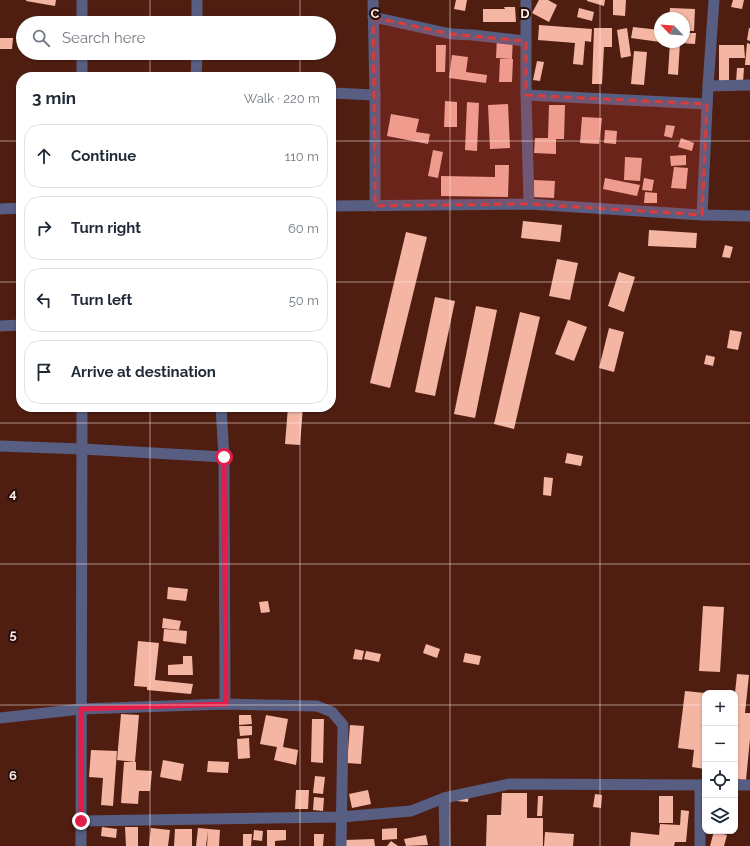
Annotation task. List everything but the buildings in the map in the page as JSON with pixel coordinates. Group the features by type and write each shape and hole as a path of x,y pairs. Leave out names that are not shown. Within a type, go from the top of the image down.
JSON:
{"street":[{"path":"82,0 82,16"},
{"path":"197,0 197,16"},
{"path":"373,0 375,206"},
{"path":"526,0 526,95 529,204"},
{"path":"702,215 714,0"},
{"path":"373,17 451,34 526,41"},
{"path":"82,60 82,72"},
{"path":"196,60 196,72"},
{"path":"708,86 750,85"},
{"path":"336,93 375,95"},
{"path":"526,95 707,104"},
{"path":"336,206 529,204 702,215 750,216"},
{"path":"0,208 16,208"},
{"path":"0,326 16,325"},
{"path":"81,846 82,412"},
{"path":"221,412 224,457 226,704"},
{"path":"0,446 224,457"},
{"path":"0,718 81,709 226,704 317,706 332,712 343,725 341,846"},
{"path":"81,821 341,817 412,811 444,798 510,784 702,785"},
{"path":"738,785 750,785"},
{"path":"444,798 445,846"},
{"path":"700,846 702,798"}],"highlighted area":[{"path":"373,17 451,34 526,41 526,95 707,104 702,215 529,204 375,206"}],"route":[{"path":"81,821 81,709 226,704 224,457"}]}
